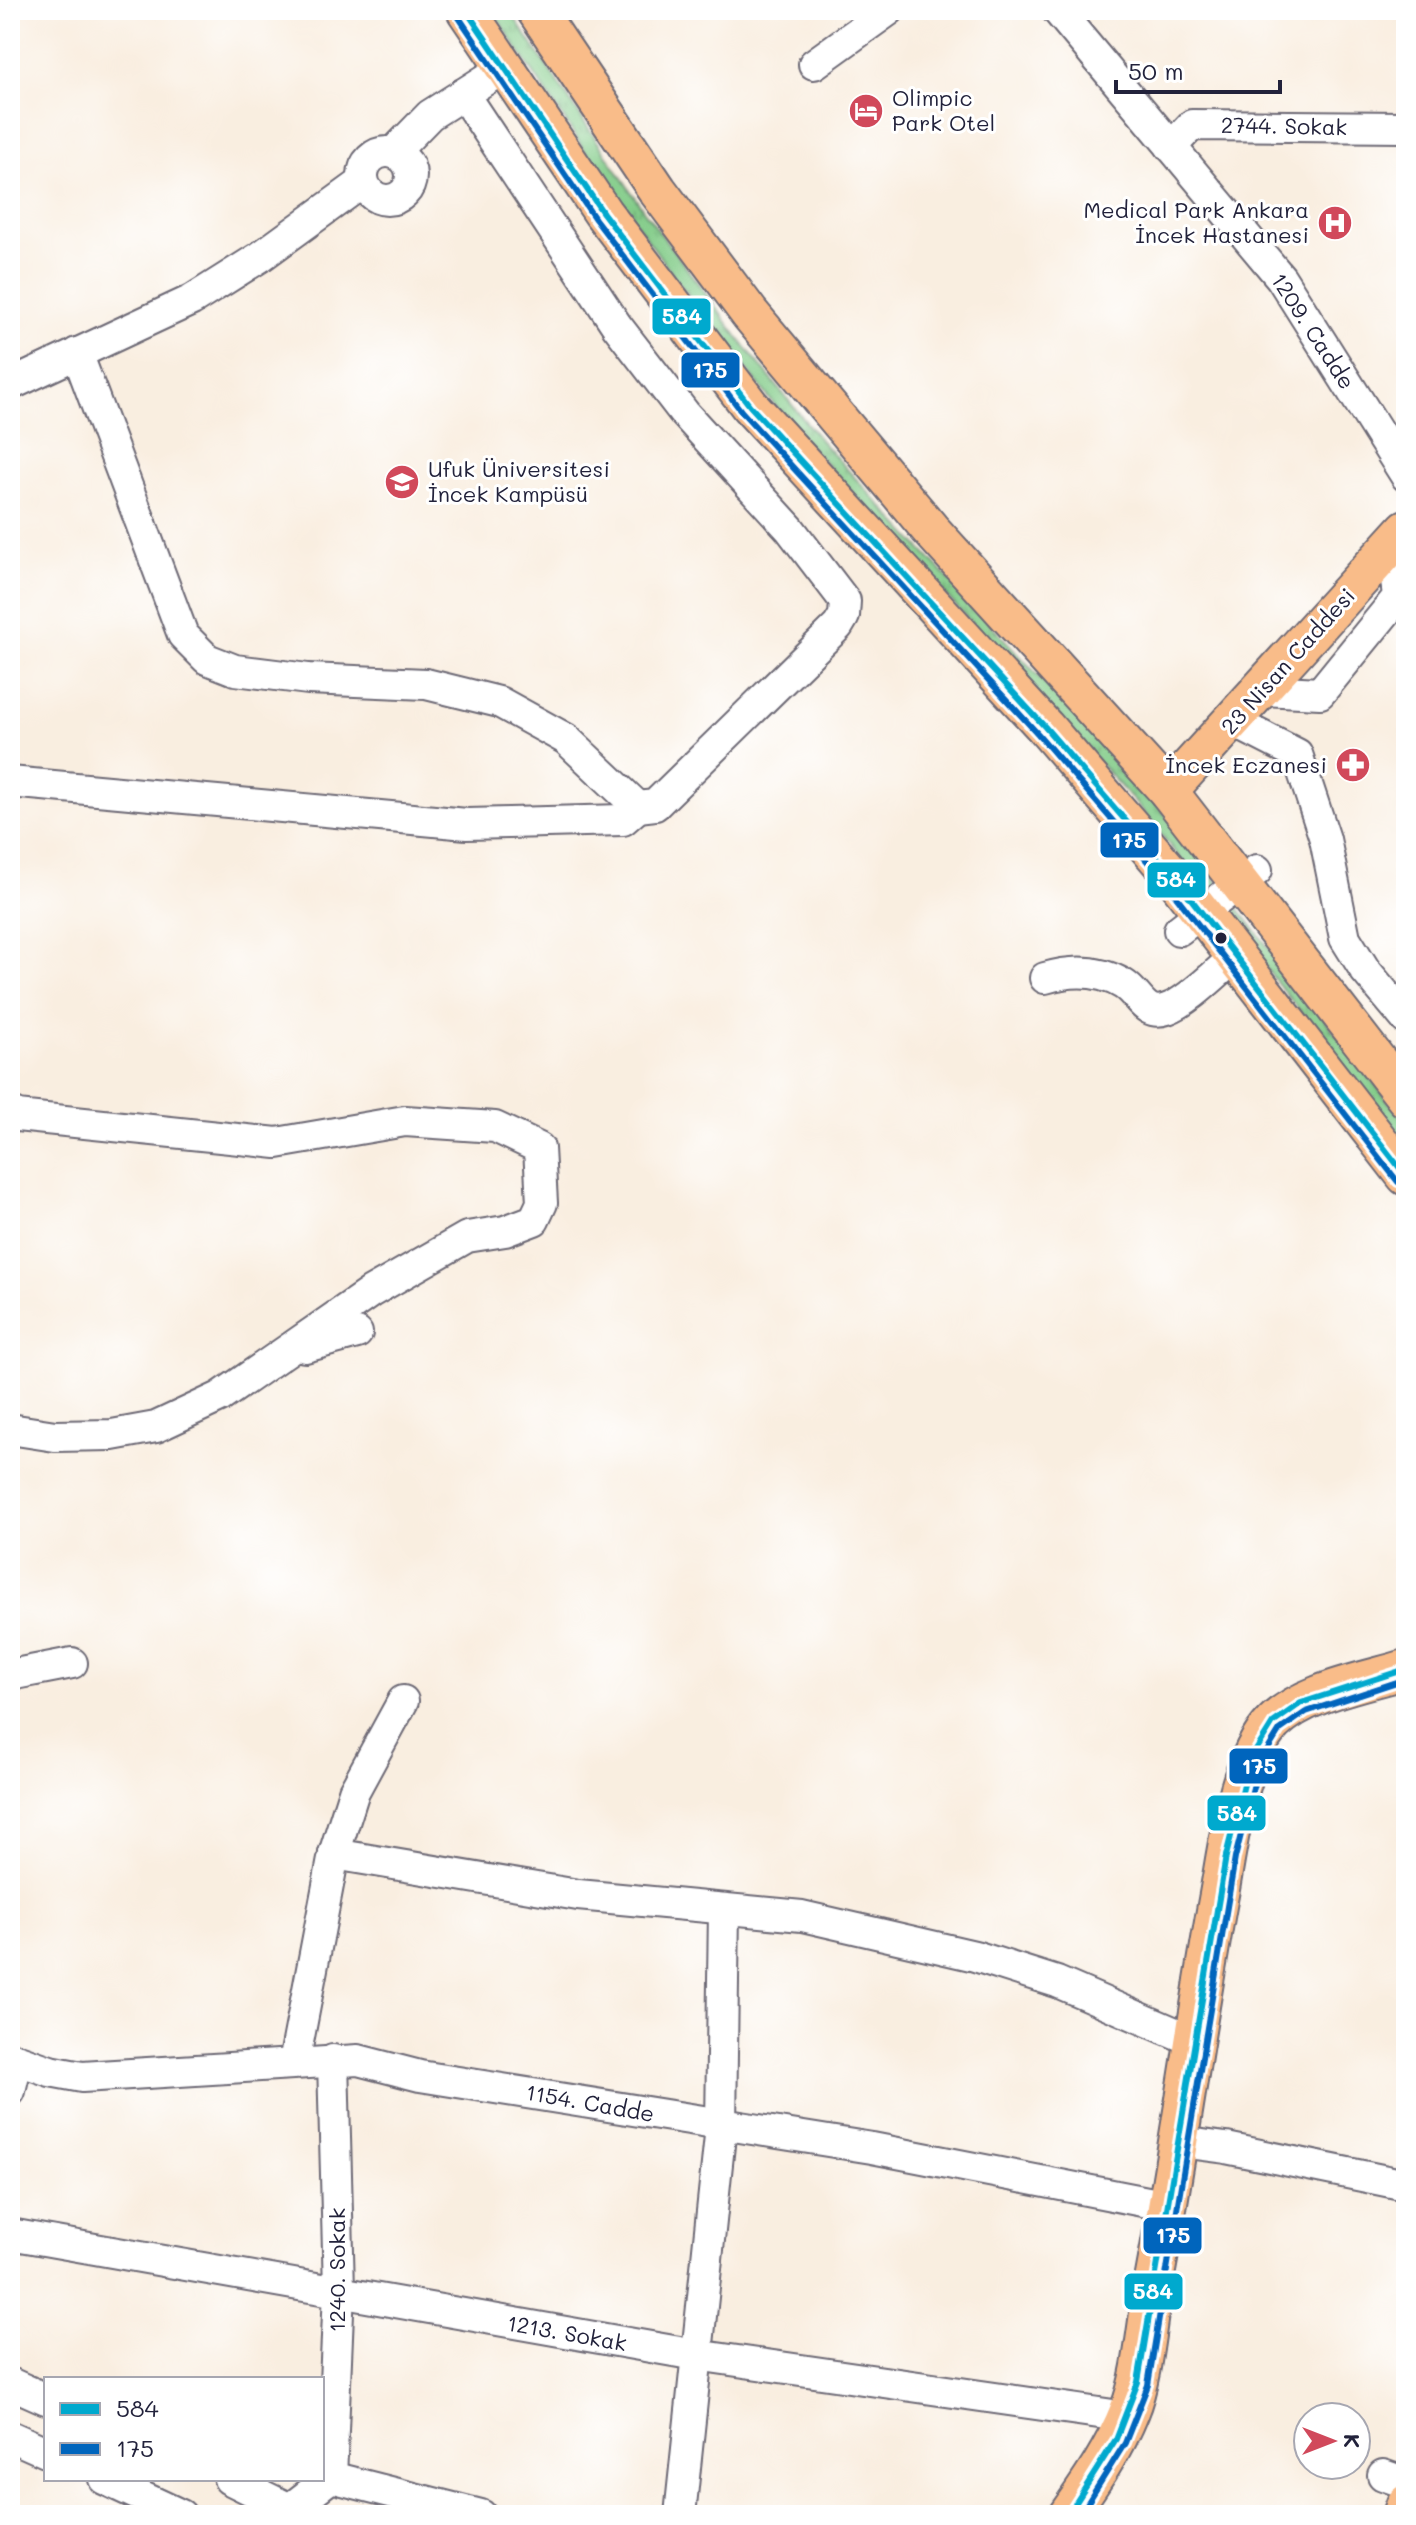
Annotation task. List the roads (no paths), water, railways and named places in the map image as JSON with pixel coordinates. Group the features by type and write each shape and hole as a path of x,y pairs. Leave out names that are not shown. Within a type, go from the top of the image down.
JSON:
{"main road":[{"path":"466,10 612,226 750,406 1045,727 1190,921 1236,956 1406,1176"},
{"path":"536,10 658,191 760,327 930,529 1249,876 1406,1098"},
{"name":"23 Nisan Caddesi","path":"1168,791 1234,722 1399,537"},
{"path":"1068,2515 1103,2464 1127,2417 1180,2142 1194,2041 1239,1796 1263,1736 1287,1712 1303,1702 1404,1675"},
{"path":"1398,2487 1402,2515"}],"street":[{"path":"814,64 889,10"},
{"name":"1209. Cadde","path":"1057,10 1281,278 1406,476"},
{"path":"394,152 411,168 410,184 406,192 391,200 382,200 367,190 363,182 363,173 370,158 377,153 394,152 430,115 504,68"},
{"path":"10,782 467,824 623,820 638,807 655,805 838,626 844,616 845,601 790,529 685,414 617,326 463,94"},
{"name":"2744. Sokak","path":"1171,147 1192,125 1406,127"},
{"path":"10,385 153,320 230,277 363,182"},
{"path":"77,353 183,635 197,653 235,670 308,679 426,684 499,702 566,739 638,807"},
{"path":"1234,722 1297,754 1325,839 1345,938 1365,970 1406,1019"},
{"path":"1190,921 1249,876"},
{"path":"1045,978 1071,972 1099,974 1127,986 1144,1007 1158,1011 1174,1006 1236,956"},
{"path":"10,1111 17,1116 277,1143 405,1121 495,1127 539,1148 542,1203 534,1220 505,1231 467,1237 371,1292 220,1397 156,1427 112,1435 55,1436 10,1429"},
{"path":"276,1357 357,1333"},
{"path":"10,1675 72,1663"},
{"path":"294,2063 334,1854 354,1791 403,1701"},
{"path":"334,1854 562,1893 802,1916 975,1956 1057,1982 1194,2041"},
{"path":"680,2515 721,2126 724,1909"},
{"path":"10,2091 14,2059"},
{"name":"1154. Cadde","path":"14,2059 82,2077 358,2060 420,2076 872,2148 1168,2206"},
{"name":"1240. Sokak","path":"331,2477 339,2290 333,2060"},
{"path":"1180,2142 1226,2148 1406,2185"},
{"name":"1213. Sokak","path":"10,2234 696,2355 1127,2417"},
{"path":"10,2383 44,2398"},
{"path":"10,2436 44,2451"},
{"path":"233,2481 296,2512 331,2477 481,2515"},
{"path":"108,2481 181,2515"}],"place":[{"name":"Olimpic Park Otel","path":"866,111"},
{"name":"Medical Park Ankara İncek Hastanesi","path":"1335,223"},
{"name":"Ufuk Üniversitesi İncek Kampüsü","path":"402,482"},
{"name":"İncek Eczanesi","path":"1353,765"}]}
